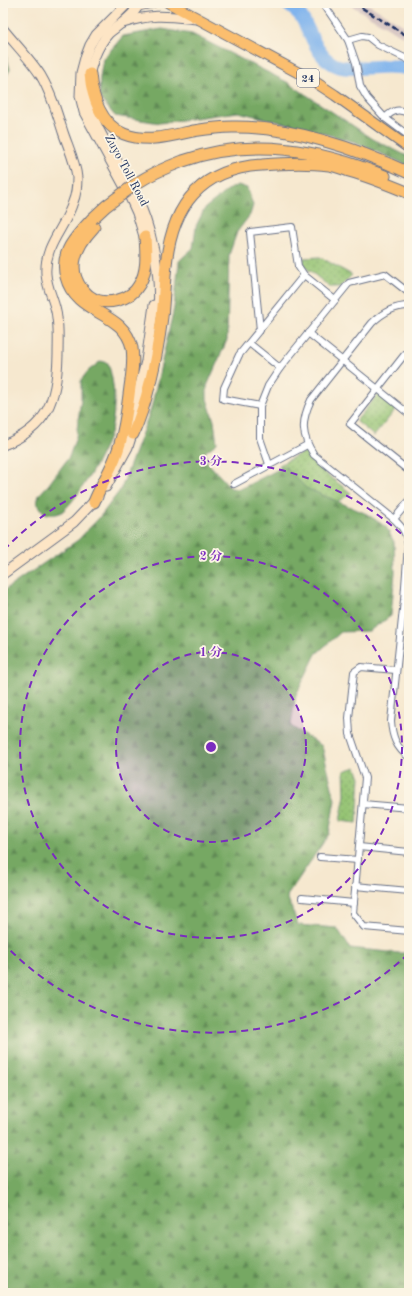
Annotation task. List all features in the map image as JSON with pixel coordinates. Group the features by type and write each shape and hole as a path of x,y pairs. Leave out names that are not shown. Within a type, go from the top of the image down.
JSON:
{"highway":[{"path":"90,74 93,93 99,110 109,124 122,134 154,139 220,127 269,128 304,136 351,150 409,173"},
{"path":"145,237 145,270 135,291 121,300 100,301 91,298 76,280 74,270 75,256 78,248 94,222 106,206 138,187 162,169 204,154 257,147 285,148 327,155 409,185"},
{"path":"138,187 187,168 227,157 259,155 301,157 377,180 409,193"},
{"path":"133,434 142,414 159,340 166,266 171,236 180,212 185,204 202,185 226,172 256,165 281,163 330,165"},
{"path":"94,222 78,234 70,246 64,266 68,284 72,292 80,301 117,324 126,334 132,348 133,359 129,400 121,440 115,458 94,502"}],"main road":[{"name":"24","path":"169,3 181,6 201,20 312,80 409,148"}],"street":[{"path":"116,21 128,3"},
{"path":"116,21 138,4 152,3"},
{"path":"323,3 348,40 358,70 360,86 367,98 385,118 409,136"},
{"path":"116,21 162,15 201,20"},
{"name":"Zuyo Toll Road","path":"3,574 74,522 94,502 113,476 133,434 156,338 158,310 156,264 149,229 140,204 123,170 100,131 90,109 88,95 90,74 94,59 116,21"},
{"name":"Zuyo Toll Road","path":"94,502 110,475 125,443 146,360 154,298 151,265 145,237 137,213 128,193 84,112 80,96 81,73 85,58 96,35 116,21"},
{"path":"3,29 40,74 48,88 73,161 77,179 75,198 70,214 51,244 47,258 46,275 57,317 58,335 58,373 53,399 45,415 34,427 20,437 3,445"},
{"path":"348,40 362,36 368,37 387,50 409,60"},
{"path":"385,118 391,112 398,110 402,110 409,114"},
{"path":"260,330 250,232 292,227 298,266 304,274 335,300"},
{"path":"260,406 223,398 224,388 239,355 304,274"},
{"path":"269,464 260,438 260,406 268,386 280,368 335,300 349,283 385,274 409,293"},
{"path":"409,306 391,309 380,315 372,323 311,400 305,411 303,422 307,445 314,455 394,519 403,528 407,536 406,600 396,670 391,721 392,733 396,744 409,757"},
{"path":"308,333 409,414"},
{"path":"249,343 280,368"},
{"path":"409,358 405,354 350,424 409,471"},
{"path":"234,484 307,445"},
{"path":"394,519 409,501"},
{"path":"396,670 361,667 354,672 349,718 350,734 365,778 353,913 364,927 409,931"},
{"path":"363,804 409,808"},
{"path":"359,847 409,852"},
{"path":"320,857 358,860"},
{"path":"355,886 409,891"},
{"path":"302,898 354,903"}],"shaded area":[{"path":"347,3 366,3 403,25 409,29 409,40"}],"green space":[{"path":"162,29 192,34 287,82 373,139 409,157 409,166 355,142 238,112 160,123 115,116 99,97 103,59 123,36"},
{"path":"3,52 6,56 10,69 3,83"},
{"path":"238,185 247,188 253,205 250,215 237,232 229,255 227,340 207,386 207,399 214,421 217,443 205,452 207,462 231,488 240,489 285,466 306,488 367,514 386,527 394,542 395,572 391,616 369,631 341,632 316,654 296,695 291,726 322,746 335,800 329,834 287,896 298,925 337,928 350,948 409,953 409,1293 3,1293 3,591 78,540 99,518 121,489 151,409 174,308 179,261 193,248 196,226 205,208 229,189"},
{"path":"320,257 352,275 340,287 330,287 305,267 303,258"},
{"path":"101,361 108,363 113,387 114,413 111,430 104,449 90,475 67,508 60,513 45,514 37,503 39,495 69,457 76,437 81,399 81,380 88,371"},
{"path":"379,393 397,408 374,436 356,421"},
{"path":"305,451 325,473 351,493 329,507 285,483 279,465"},
{"path":"356,767 360,777 357,823 340,821 345,795 344,771"}],"waterway":[{"path":"286,3 300,15 319,51 330,62 346,68 392,66 409,69"}],"railway":[{"path":"354,3 409,37"}]}
